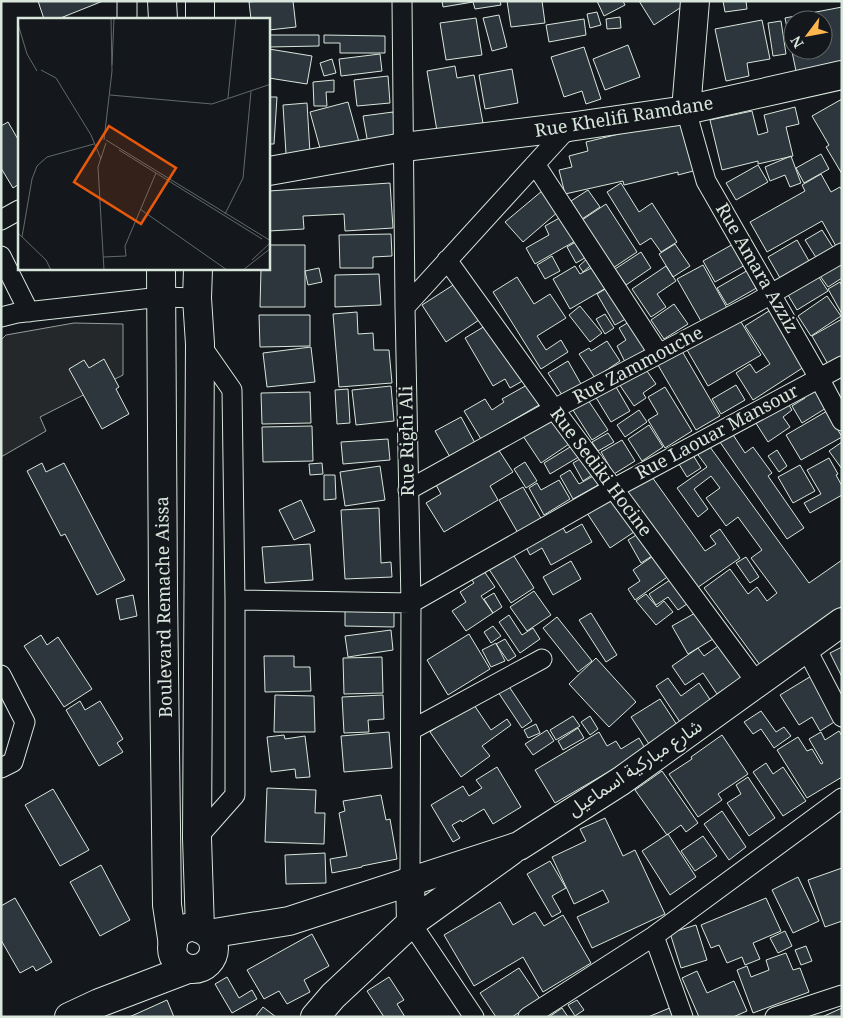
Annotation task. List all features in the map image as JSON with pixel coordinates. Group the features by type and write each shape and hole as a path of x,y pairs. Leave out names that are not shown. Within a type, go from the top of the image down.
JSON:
{"main road":[{"path":"162,1 163,18"},
{"path":"200,1 200,18"},
{"path":"686,110 695,1"},
{"name":"Rue Khelifi Ramdane","path":"270,171 404,147 569,127 686,110 842,75"},
{"name":"Boulevard Remache Aissa","path":"161,270 167,895 185,957"},
{"name":"Boulevard Remache Aissa","path":"198,270 197,298 200,344 197,838 204,931"},
{"name":"شارع مباركية اسماعيل","path":"289,921 519,846 621,781 842,622"},
{"path":"315,1017 333,996 411,923 519,846"},
{"path":"410,880 411,923"},
{"path":"185,957 175,939 184,930 190,928 204,931 289,921"},
{"path":"69,1017 185,957 289,921"},
{"path":"185,957 212,958 214,952 212,939 204,931"}],"street":[{"path":"127,1 127,18"},
{"name":"Rue Righi Ali","path":"402,1 405,308 411,603 410,880"},
{"name":"Rue Amara Azziz","path":"686,110 706,181 820,378 842,421"},
{"path":"405,308 569,127"},
{"path":"535,164 659,354"},
{"path":"1,220 18,211"},
{"name":"Rue Zammouche","path":"408,490 554,409 752,306 842,253"},
{"path":"1,256 29,312"},
{"name":"Rue Sediki Hocine","path":"447,260 554,409 757,683"},
{"path":"1,317 17,313 161,297 197,298"},
{"path":"197,838 235,795 232,390 200,344"},
{"name":"Rue Laouar Mansour","path":"411,603 614,488 842,366"},
{"path":"235,600 411,603"},
{"path":"806,648 842,717"},
{"path":"411,730 542,659"},
{"path":"1,675 25,722 13,762 1,768"},
{"path":"528,1017 654,936 842,798"},
{"path":"411,923 474,1017"},
{"path":"654,936 683,1017"},
{"path":"774,1017 842,995"}],"shaded area":[{"path":"74,323 123,324 123,375 40,417 46,431 1,457 1,340 6,335"}],"building":[{"path":"38,1 103,1 60,18 44,18"},
{"path":"293,1 296,27 270,30 270,18 251,18 249,2"},
{"path":"442,1 500,1 501,5 475,9 473,2 443,7"},
{"path":"507,1 542,1 545,23 511,27"},
{"path":"597,1 623,1 625,5 604,16"},
{"path":"639,1 680,1 683,6 654,25"},
{"path":"723,1 746,1 747,9 725,12"},
{"path":"842,7 842,61 796,71 794,60 833,60 833,10 826,10"},
{"path":"597,12 601,25 590,28 587,14"},
{"path":"499,15 507,47 492,51 483,18"},
{"path":"620,17 621,28 607,29 606,19"},
{"path":"476,18 482,55 446,60 440,23"},
{"path":"584,19 586,35 549,42 546,25"},
{"path":"762,20 770,59 747,63 749,76 726,81 715,29"},
{"path":"781,21 783,54 773,56 768,23"},
{"path":"270,35 319,35 319,46 270,47"},
{"path":"324,35 385,36 385,53 340,53 340,43 324,43"},
{"path":"628,45 640,77 605,90 593,59"},
{"path":"584,47 601,99 586,104 582,91 564,97 551,57"},
{"path":"270,49 312,56 307,84 270,78"},
{"path":"380,54 382,71 341,76 339,59"},
{"path":"332,59 336,73 324,76 320,63"},
{"path":"455,66 457,78 474,75 483,123 437,131 427,71"},
{"path":"512,69 518,103 485,109 479,75"},
{"path":"388,76 390,103 357,106 354,80"},
{"path":"334,80 334,92 326,92 327,106 314,106 313,82"},
{"path":"270,97 277,97 274,144 270,144"},
{"path":"842,99 842,174 826,147 829,145 812,116"},
{"path":"348,102 359,142 321,152 310,112"},
{"path":"307,103 310,153 286,154 283,105"},
{"path":"795,107 799,124 786,127 793,156 758,164 758,161 722,170 710,120 752,111 758,135 768,132 764,115"},
{"path":"393,112 398,139 368,144 363,116"},
{"path":"685,118 697,170 678,175 678,172 624,185 623,181 565,194 559,170 572,167 569,156 588,151 586,142"},
{"path":"8,122 18,139 18,185 13,188 1,168 1,126"},
{"path":"821,154 829,169 804,183 796,168"},
{"path":"791,156 801,183 790,187 785,175 770,181 765,167"},
{"path":"758,165 768,182 736,200 726,183"},
{"path":"821,174 831,192 840,187 842,190 842,246 837,248 822,221 767,252 750,222 805,191 802,185"},
{"path":"390,183 393,228 345,231 344,214 303,216 304,229 270,231 270,191"},
{"path":"621,183 639,212 652,203 677,242 661,252 651,238 640,245 607,192"},
{"path":"588,190 600,207 582,219 571,201"},
{"path":"542,191 559,211 523,242 505,222"},
{"path":"606,204 637,252 613,268 582,220"},
{"path":"563,216 577,240 535,264 526,248 549,235 545,226"},
{"path":"822,230 834,249 817,259 805,240"},
{"path":"391,234 392,256 373,257 373,268 340,268 339,235"},
{"path":"581,239 590,255 576,263 567,247"},
{"path":"797,240 809,261 780,278 768,257"},
{"path":"735,243 747,264 715,282 703,261"},
{"path":"675,244 690,266 673,277 659,254"},
{"path":"270,245 305,245 305,307 260,307 261,270 270,270"},
{"path":"641,252 651,268 626,285 615,269"},
{"path":"552,256 560,271 545,279 537,265"},
{"path":"590,256 595,262 583,272 579,266"},
{"path":"842,257 842,278 828,287 818,273"},
{"path":"703,265 727,308 702,323 677,279"},
{"path":"575,266 580,274 593,267 606,288 570,309 553,279"},
{"path":"666,266 676,281 657,294 666,307 651,317 632,289"},
{"path":"319,268 322,282 308,285 305,271"},
{"path":"750,269 760,286 727,305 717,288"},
{"path":"815,271 828,291 797,310 785,290"},
{"path":"379,274 381,305 335,307 335,275"},
{"path":"517,277 534,304 550,294 566,318 537,336 546,350 561,340 568,352 541,369 493,292"},
{"path":"461,280 485,316 446,342 422,305"},
{"path":"840,282 842,286 842,314 828,289"},
{"path":"612,285 631,316 615,325 597,294"},
{"path":"827,296 841,316 811,336 798,316"},
{"path":"674,304 688,324 664,339 651,320"},
{"path":"580,306 602,333 590,342 569,315"},
{"path":"772,309 807,365 753,400 736,373 750,364 756,373 770,364 745,326"},
{"path":"357,312 358,334 373,333 374,350 389,350 392,383 339,387 333,314"},
{"path":"735,312 761,355 708,386 683,343"},
{"path":"605,314 614,328 605,334 596,319"},
{"path":"259,315 310,315 310,346 260,347"},
{"path":"634,319 650,347 625,362 617,346 626,340 619,328"},
{"path":"842,319 842,358 829,366 812,336"},
{"path":"485,326 526,379 510,388 505,379 493,386 465,338"},
{"path":"607,341 620,361 595,378 579,354 589,348 591,351"},
{"path":"679,346 720,416 696,430 655,360"},
{"path":"311,347 315,382 267,387 263,353"},
{"path":"104,359 119,387 116,389 129,414 102,429 69,369 84,360 89,368"},
{"path":"568,361 581,384 562,395 548,373"},
{"path":"642,364 656,384 643,393 646,398 634,406 617,381"},
{"path":"816,379 831,405 802,423 792,406 805,398 800,389"},
{"path":"612,380 630,411 611,422 592,391"},
{"path":"527,385 539,405 481,439 464,411 485,399 492,410 504,402 502,399"},
{"path":"736,385 745,400 721,414 712,399"},
{"path":"391,386 394,421 356,425 352,390"},
{"path":"665,387 692,431 665,448 648,420 658,414 648,397"},
{"path":"348,389 350,423 337,424 335,390"},
{"path":"310,392 311,423 262,424 261,393"},
{"path":"586,397 608,430 592,440 571,407"},
{"path":"784,397 792,410 783,417 790,427 768,442 752,417"},
{"path":"639,410 647,422 625,437 617,425"},
{"path":"827,411 842,437 801,460 786,435"},
{"path":"552,412 572,442 541,463 521,433"},
{"path":"461,417 475,443 450,457 435,431"},
{"path":"726,424 745,453 753,447 772,473 768,476 804,528 787,539 713,432"},
{"path":"649,425 663,447 642,461 628,439"},
{"path":"312,426 313,461 263,462 262,427"},
{"path":"608,433 614,442 598,451 592,442"},
{"path":"702,436 809,583 842,560 842,606 760,665 704,588 730,569 748,594 757,587 767,601 777,593 751,558 762,550 738,517 726,526 706,498 720,488 711,476 694,489 708,509 698,517 677,488 707,467 690,444"},
{"path":"388,439 390,460 343,464 341,442"},
{"path":"622,440 635,461 614,474 601,452"},
{"path":"842,442 842,469 829,451"},
{"path":"575,444 582,455 550,474 544,463"},
{"path":"496,446 513,472 490,486 498,500 444,532 426,503 441,494 435,483"},
{"path":"688,447 701,468 687,477 674,456"},
{"path":"777,450 787,466 779,472 768,456"},
{"path":"585,456 595,473 583,481 573,463"},
{"path":"829,458 838,474 836,475 842,486 842,495 810,513 804,503 821,494 807,470"},
{"path":"525,462 537,481 526,488 514,469"},
{"path":"42,463 46,472 64,463 125,580 97,595 65,534 61,536 27,471"},
{"path":"322,463 323,474 310,475 309,464"},
{"path":"800,465 815,491 793,503 778,477"},
{"path":"380,466 385,500 345,506 340,472"},
{"path":"570,470 579,484 595,475 600,484 573,499 560,476"},
{"path":"647,470 705,551 716,544 710,536 720,529 740,558 694,590 622,488"},
{"path":"324,475 335,475 336,499 324,500"},
{"path":"559,480 570,499 544,515 529,488 537,483 541,490"},
{"path":"523,487 542,520 518,533 499,500"},
{"path":"612,492 637,530 610,548 585,510"},
{"path":"301,500 315,531 294,540 279,510"},
{"path":"379,508 381,563 391,562 392,577 345,579 341,510"},
{"path":"558,519 566,533 582,524 592,542 551,565 542,548 530,555 522,539"},
{"path":"638,534 652,556 641,563 628,540"},
{"path":"310,544 313,580 265,583 262,547"},
{"path":"509,548 534,588 511,603 485,563"},
{"path":"656,554 670,575 635,600 628,589 640,581 633,570"},
{"path":"746,557 759,577 750,583 736,563"},
{"path":"571,561 581,579 553,595 543,577"},
{"path":"479,564 495,587 481,596 493,613 466,631 452,611 466,602 460,592 474,583 467,573"},
{"path":"673,578 690,602 678,610 668,597 656,605 649,594"},
{"path":"534,591 551,615 527,631 510,607"},
{"path":"494,593 502,607 493,613 484,599"},
{"path":"646,594 657,607 664,601 673,612 656,625 636,601"},
{"path":"133,595 137,616 120,620 116,599"},
{"path":"345,603 394,604 394,627 345,626"},
{"path":"697,612 713,639 688,654 672,626"},
{"path":"591,613 617,655 606,662 579,620"},
{"path":"509,615 522,635 533,628 540,639 520,653 499,622"},
{"path":"557,617 592,661 578,672 543,628"},
{"path":"493,626 501,636 491,643 484,632"},
{"path":"391,630 393,650 348,657 345,636"},
{"path":"469,634 490,669 448,695 427,660"},
{"path":"41,635 47,645 58,637 92,689 64,707 24,646"},
{"path":"505,639 516,656 508,661 496,644"},
{"path":"496,643 505,661 491,667 482,650"},
{"path":"721,644 743,676 717,694 703,673 685,685 672,666 698,648 704,656"},
{"path":"842,647 842,677 830,653"},
{"path":"264,656 294,656 294,667 310,667 311,691 265,692"},
{"path":"382,657 383,693 344,694 343,658"},
{"path":"596,658 636,702 609,727 569,684"},
{"path":"813,675 839,719 820,731 812,717 799,725 780,695"},
{"path":"668,678 681,696 699,683 711,701 680,722 656,686"},
{"path":"506,682 532,721 522,728 496,689"},
{"path":"275,695 314,696 315,732 274,732"},
{"path":"383,695 384,719 368,720 369,732 344,733 342,697"},
{"path":"660,699 677,725 649,744 631,717"},
{"path":"80,701 85,710 100,701 123,739 117,743 123,752 99,766 66,710"},
{"path":"472,702 491,730 507,719 511,725 482,746 490,756 461,777 430,732"},
{"path":"761,711 776,732 784,727 791,736 774,748 761,729 753,734 744,722"},
{"path":"573,716 580,726 556,740 550,730"},
{"path":"590,716 598,729 590,735 581,722"},
{"path":"536,724 540,733 528,738 524,730"},
{"path":"578,728 584,738 563,750 558,741"},
{"path":"547,730 554,741 533,755 525,744"},
{"path":"839,731 842,736 842,777 807,798 777,750 798,737 807,751 812,749 821,764 823,763 809,739 821,732 825,740"},
{"path":"389,732 392,768 344,772 341,736"},
{"path":"599,732 607,746 616,741 621,749 639,738 646,750 555,803 535,770"},
{"path":"284,735 285,739 305,736 310,777 296,778 295,769 271,772 267,737"},
{"path":"722,735 748,774 718,794 722,800 698,817 669,774 692,759 691,757"},
{"path":"766,763 773,774 783,767 806,801 783,816 753,772"},
{"path":"497,767 521,807 493,824 484,809 462,822 461,820 452,825 460,838 453,842 431,805 463,786 469,796 482,788 476,780"},
{"path":"662,771 698,823 686,832 681,825 667,835 635,790"},
{"path":"748,777 775,818 749,836 727,803 741,794 736,785"},
{"path":"267,788 316,790 315,813 325,813 324,844 265,842"},
{"path":"53,789 89,850 60,866 25,805"},
{"path":"381,795 386,820 390,819 397,859 332,873 330,859 347,856 339,813 345,811 343,801"},
{"path":"722,811 746,847 729,860 704,824"},
{"path":"605,818 623,856 635,850 665,914 592,948 577,917 609,902 603,890 574,904 552,857 586,841 580,829"},
{"path":"668,834 696,877 670,895 642,851"},
{"path":"703,836 717,856 695,871 681,851"},
{"path":"325,853 326,883 286,884 285,855"},
{"path":"550,861 566,888 552,896 561,912 552,917 527,874"},
{"path":"101,865 130,920 100,936 70,882"},
{"path":"842,868 842,921 825,927 808,880"},
{"path":"798,877 819,921 793,933 772,890"},
{"path":"15,898 52,962 36,971 33,966 20,973 1,940 1,906"},
{"path":"766,898 781,931 753,943 760,959 745,965 742,957 727,963 719,945 711,948 701,925"},
{"path":"500,902 513,925 535,912 544,926 563,915 591,963 543,992 523,957 474,986 444,935"},
{"path":"696,925 707,960 681,968 670,933"},
{"path":"785,931 792,946 778,953 770,938"},
{"path":"312,934 329,966 304,980 310,992 287,1004 279,991 264,999 247,970"},
{"path":"806,946 812,961 801,965 795,950"},
{"path":"786,953 793,970 800,968 809,992 753,1013 737,970 747,966 751,977 769,970 766,960"},
{"path":"519,968 540,999 512,1017 496,1017 480,993"},
{"path":"697,971 707,993 734,981 747,1011 733,1017 699,1017 682,978"},
{"path":"227,977 239,998 252,990 257,999 232,1013 215,984"},
{"path":"389,977 404,1000 397,1004 405,1017 384,1017 367,991"},
{"path":"167,1000 174,1017 129,1017 136,1014"},
{"path":"577,1000 584,1010 575,1016 568,1005"},
{"path":"263,1007 276,1017 255,1017"},
{"path":"672,1007 676,1017 648,1017"},
{"path":"562,1008 568,1017 549,1017"},
{"path":"842,1008 842,1017 822,1017"}]}
